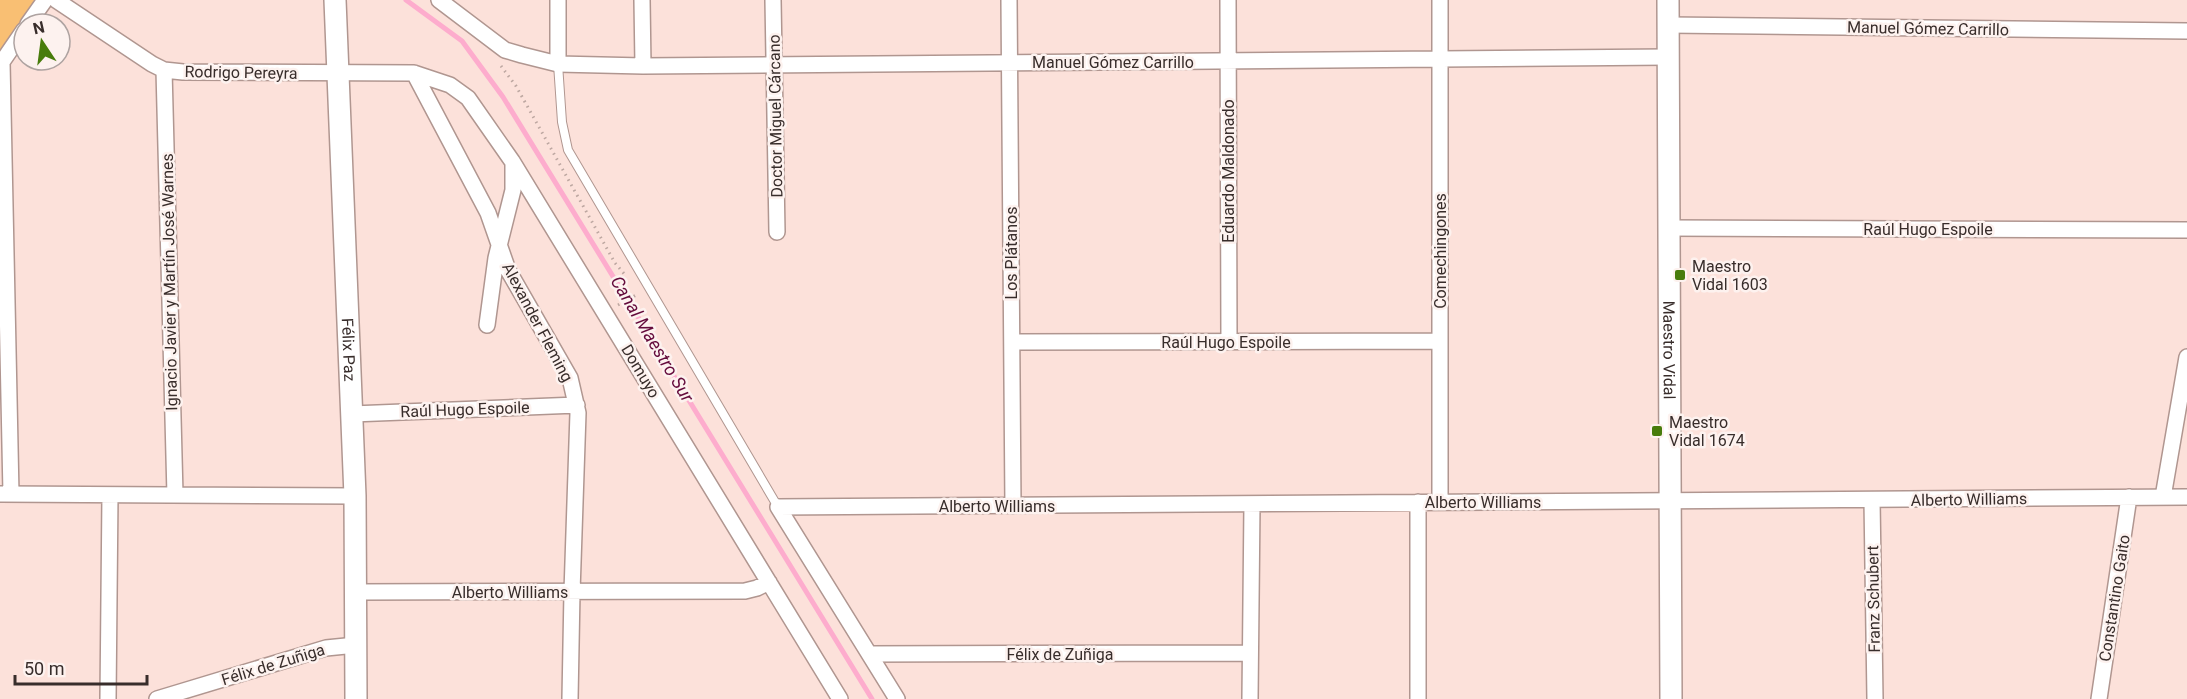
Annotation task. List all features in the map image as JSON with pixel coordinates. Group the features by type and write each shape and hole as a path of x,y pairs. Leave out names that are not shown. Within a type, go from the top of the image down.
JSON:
{"main road":[{"name":"Félix Paz","path":"335,0 355,496 356,699"},
{"name":"Maestro Vidal","path":"1668,0 1668,500 1671,699"}],"street":[{"name":"Rodrigo Pereyra","path":"56,0 164,70 338,74 414,73"},
{"name":"Manuel Gómez Carrillo","path":"439,0 505,50 558,64 643,66 1668,57"},
{"path":"558,0 558,64"},
{"path":"642,0 643,66"},
{"name":"Doctor Miguel Cárcano","path":"773,0 777,232"},
{"name":"Los Plátanos","path":"1009,0 1013,506"},
{"name":"Eduardo Maldonado","path":"1228,0 1229,342"},
{"name":"Comechingones","path":"1440,0 1440,502"},
{"name":"Manuel Gómez Carrillo","path":"1668,25 2187,30"},
{"path":"12,46 1,61 5,494 355,496"},
{"name":"Ignacio Javier y Martín José Warnes","path":"164,70 174,495"},
{"name":"Domuyo","path":"414,73 450,85 468,98 512,161 840,699"},
{"name":"Alexander Fleming","path":"414,73 488,213 508,270 570,378 577,405 570,699"},
{"path":"487,325 499,246 513,190 512,161"},
{"name":"Raúl Hugo Espoile","path":"1669,228 2187,230"},
{"name":"Raúl Hugo Espoile","path":"1012,342 1440,341"},
{"path":"2163,497 2187,357"},
{"name":"Raúl Hugo Espoile","path":"352,414 577,405"},
{"path":"108,699 110,495"},
{"name":"Constantino Gaito","path":"2098,699 2129,497"},
{"name":"Alberto Williams","path":"778,507 2187,497"},
{"name":"Franz Schubert","path":"1872,500 1875,699"},
{"path":"1418,502 1418,699"},
{"path":"1250,699 1252,504"},
{"path":"778,507 897,699"},
{"name":"Alberto Williams","path":"357,592 745,591 769,582"},
{"name":"Félix de Zuñiga","path":"157,699 326,648 356,645"},
{"name":"Félix de Zuñiga","path":"869,654 1251,653"}],"lane":[{"path":"558,64 562,122 568,150 778,507"}],"path":[{"path":"620,304 635,295"}],"shaded area":[{"path":"0,0 37,0 29,12 12,12 12,37 2,52 0,51"}],"waterway":[{"name":"Canal Maestro Sur","path":"406,0 462,41 503,97 872,699"}],"place":[{"name":"Maestro Vidal 1603","path":"1680,275"},
{"name":"Maestro Vidal 1674","path":"1657,431"}]}
